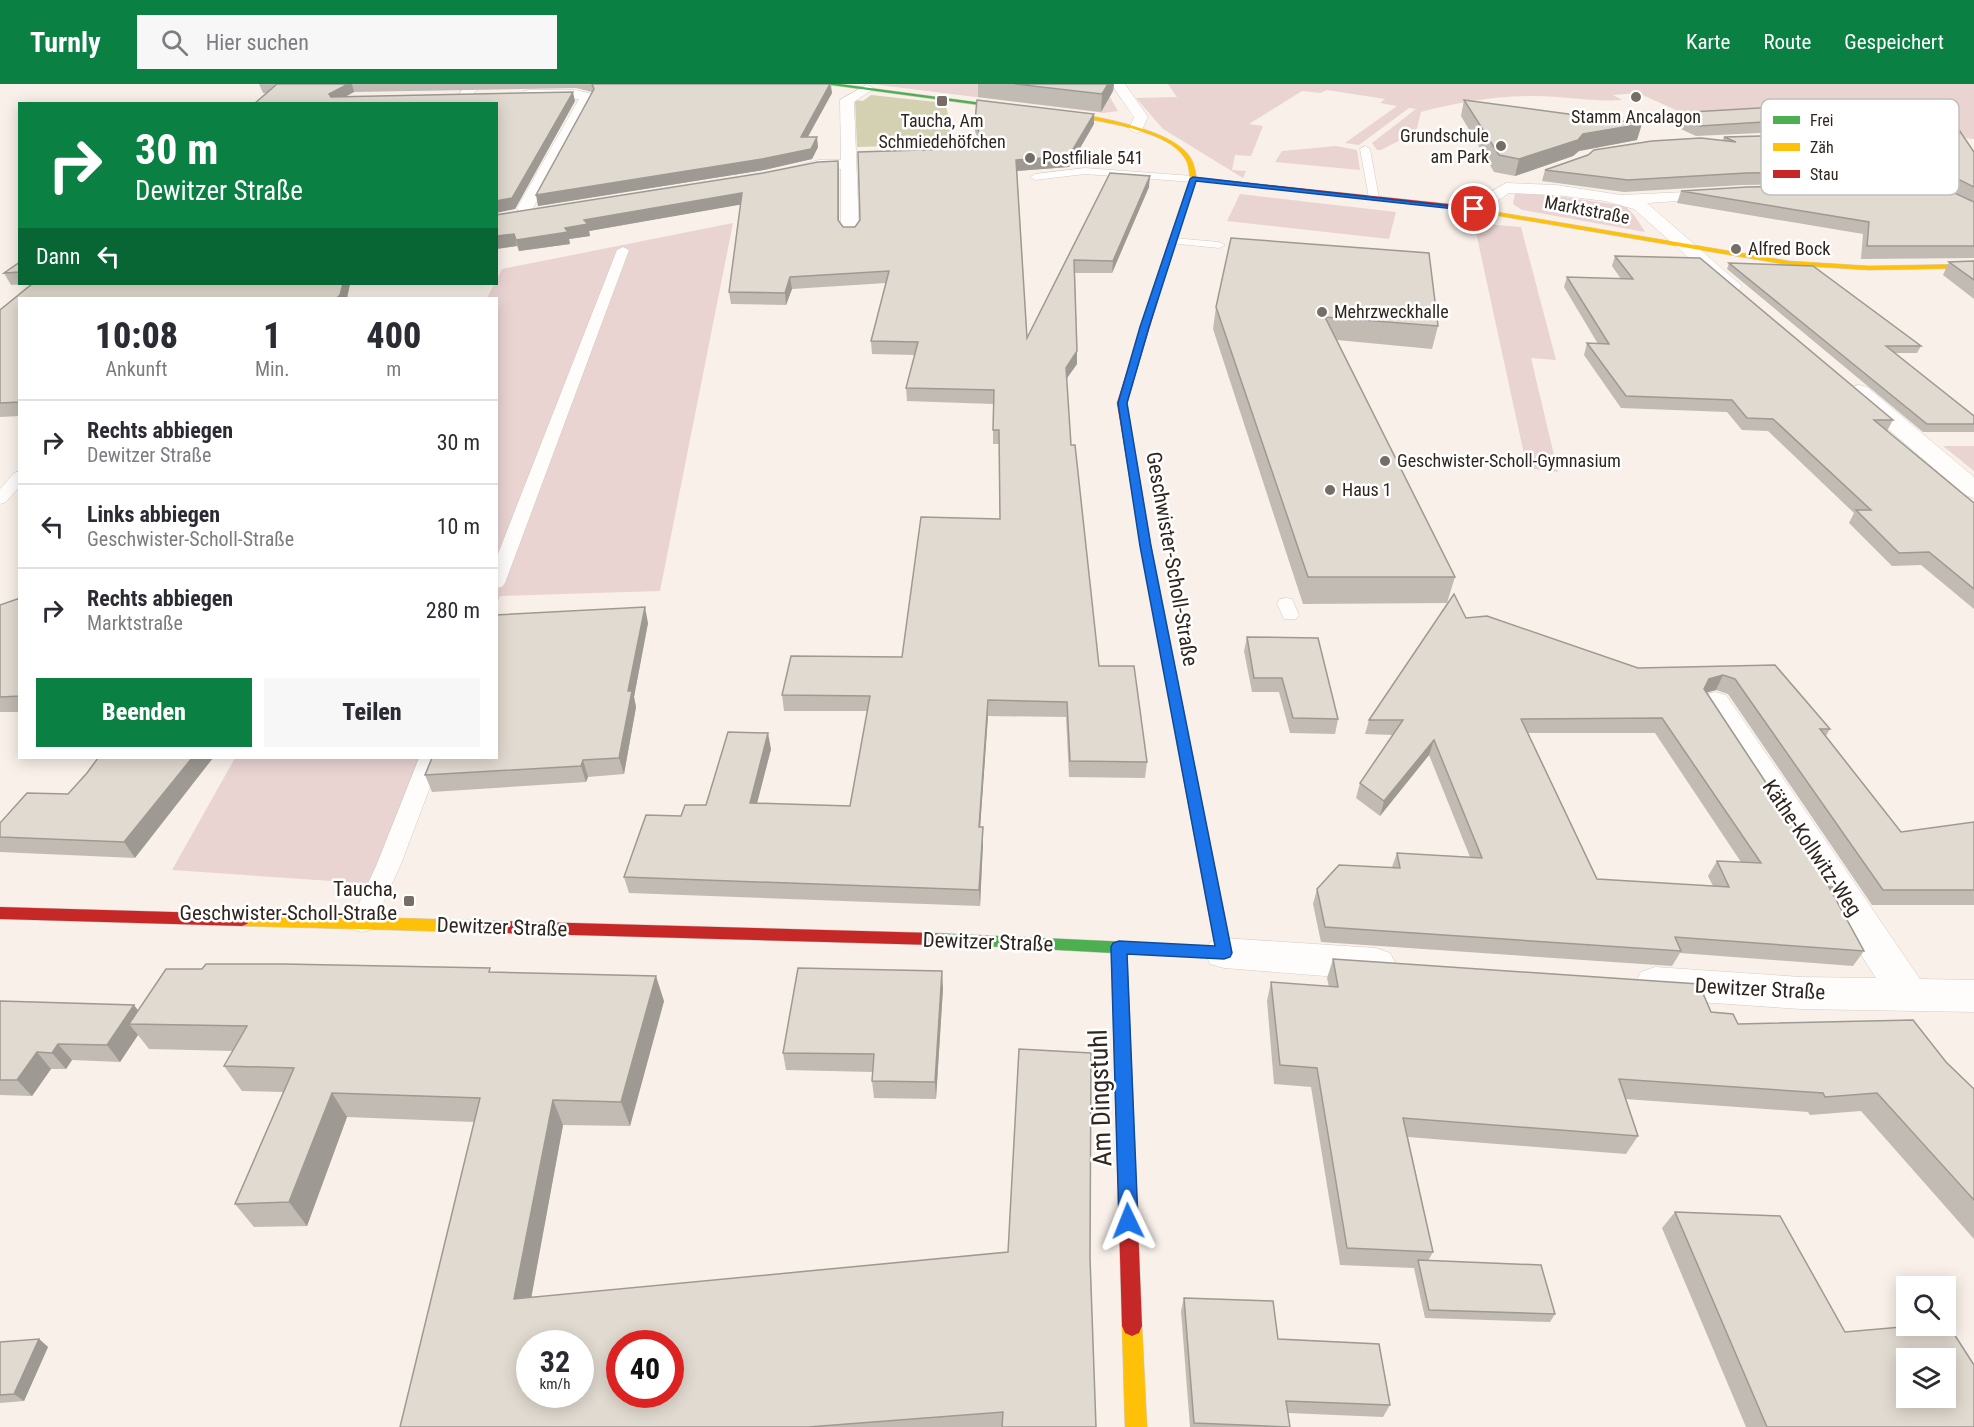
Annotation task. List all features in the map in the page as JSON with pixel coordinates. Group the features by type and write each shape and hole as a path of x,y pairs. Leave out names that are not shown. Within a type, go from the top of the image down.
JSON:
{"street":[{"path":"827,84 1070,115 1136,129 1183,151 1192,165 1193,179"},
{"path":"1118,84 1141,117 1136,129"},
{"path":"850,232 847,100 866,89"},
{"path":"464,92 487,95"},
{"path":"507,219 533,215 525,208 587,97 576,94 509,95"},
{"path":"775,175 819,165 849,164"},
{"path":"1474,209 1506,188 1539,175"},
{"name":"Marktstraße","path":"1193,179 1474,209 1685,247 1789,263 1869,268 1974,266"},
{"name":"Geschwister-Scholl-Straße","path":"1193,179 1122,403 1146,546 1224,953"},
{"path":"1506,188 1556,190 1624,199 1742,192"},
{"path":"1624,199 1640,205 1685,247 1748,299"},
{"path":"1847,382 1974,490"},
{"name":"Käthe-Kollwitz-Weg","path":"1715,702 1908,994"},
{"name":"Dewitzer Straße","path":"0,913 981,941 1224,953 1409,967"},
{"name":"Am Dingstuhl","path":"1119,947 1136,1427"},
{"name":"Dewitzer Straße","path":"1622,981 1801,993 1974,996"}],"lane":[{"path":"1365,149 1365,182 1374,198"},
{"path":"1035,177 1085,171 1193,179"},
{"path":"1173,241 1219,245"},
{"path":"498,578 623,250"},
{"path":"0,499 18,478"},
{"path":"362,923 389,864 430,759"}],"shaded area":[{"path":"871,84 1102,84 1118,111 1104,113"},
{"path":"1168,84 1974,84 1974,139 1959,138 1959,99 1761,99 1761,131 1727,133 1638,93 1613,95 1622,100 1520,96 1449,105 1421,112 1416,132 1377,150 1372,143 1416,109 1409,108 1359,145 1345,143 1397,106 1380,103 1385,99 1327,90 1320,93 1302,91 1249,124 1263,126 1251,156 1235,155 1232,170 1246,171 1243,178 1163,129 1136,98 1177,97"},
{"path":"871,95 945,103 956,144 857,147 855,100 863,101"},
{"path":"1336,146 1357,150 1360,170 1275,162 1282,151"},
{"path":"1531,192 1625,206 1635,216 1645,232 1522,210 1513,204 1515,194"},
{"path":"1240,194 1396,212 1389,239 1227,221"},
{"path":"733,223 660,591 500,596 498,601 498,297 488,297 494,285 498,285 498,277 502,269"},
{"path":"1474,223 1521,227 1556,360 1531,358 1558,472 1527,468"},
{"path":"1943,446 1974,446 1974,471"},
{"path":"234,759 438,759 390,885 172,870"}],"building":[{"path":"277,84 348,84 329,94 331,97 573,92 512,198 498,201 498,102 256,102"},
{"path":"592,84 830,84 801,137 817,137 811,149 536,195 594,89"},
{"path":"1015,84 1108,84 1102,94"},
{"path":"977,100 1094,114 1069,156 1016,160 1027,338 1110,173 1150,176 1113,261 1074,260 1077,351 1066,368 1071,445 1075,445 1099,666 1134,666 1147,762 1070,761 1067,702 988,700 979,827 983,827 979,890 624,877 646,815 681,816 685,805 706,805 728,732 768,733 750,803 850,806 870,696 782,695 791,656 902,657 921,517 1000,519 999,430 993,430 994,390 906,388 918,342 871,341 889,271 790,277 785,293 729,292 742,193 584,220 588,224 565,228 568,232 516,240 514,234 498,236 498,215 763,173 818,162 838,161 838,220 843,227 855,227 860,220 858,152 984,148 975,121"},
{"path":"1464,100 1642,124 1583,134 1578,140 1519,159 1499,155"},
{"path":"1761,108 1761,122 1700,126 1674,113"},
{"path":"1959,130 1974,152 1974,187 1959,180"},
{"path":"1761,136 1761,173 1628,180 1545,170 1588,155 1594,150 1652,141 1701,138 1736,142 1724,137"},
{"path":"1761,187 1761,195 1959,195 1974,202 1974,246 1867,246 1869,222 1681,191"},
{"path":"1231,238 1429,253 1438,326 1325,317 1455,577 1308,577 1216,307"},
{"path":"1615,256 1700,258 1893,420 1874,420 1974,503 1974,589 1929,552 1899,553 1856,510 1871,510 1773,419 1747,418 1732,400 1626,396 1587,343 1609,344 1567,277 1633,279"},
{"path":"1974,261 1974,280 1949,262"},
{"path":"18,263 18,272 4,273"},
{"path":"1729,263 1813,266 1921,346 1886,346 1974,416 1974,424 1927,424"},
{"path":"31,285 343,285 338,297 18,297 18,402 0,403 0,310"},
{"path":"1454,594 1466,618 1487,616 1638,668 1775,665 1830,729 1820,729 1901,832 1974,822 1974,890 1883,890 1735,679 1723,675 1709,679 1704,689 1835,887 1829,887 1864,951 1675,937 1681,951 1325,927 1317,889 1339,865 1400,868 1397,853 1482,858 1434,740 1384,801 1360,783 1403,720 1369,720","holes":["1662,718 1761,863 1717,861 1729,887 1597,879 1521,719"]},
{"path":"18,599 18,696 0,697 0,605"},
{"path":"645,607 628,691 632,691 619,758 583,760 581,766 425,775 432,759 498,759 498,615"},
{"path":"1247,637 1318,638 1338,719 1293,718 1282,678 1254,678"},
{"path":"97,759 191,759 124,842 0,837 0,823 27,793 68,794"},
{"path":"1333,959 1699,984 1711,1012 1733,1014 1738,1024 1913,1020 1946,1062 1974,1089 1974,1200 1877,1093 1825,1097 1823,1093 1619,1079 1638,1136 1403,1118 1433,1252 1347,1248 1317,1068 1280,1065 1271,982 1338,987"},
{"path":"206,964 283,964 490,968 489,972 656,976 621,1102 553,1100 514,1299 1008,1252 1019,1049 1091,1053 1090,1258 1096,1427 1002,1427 1003,1412 808,1427 400,1427 480,1098 332,1093 289,1202 235,1204 294,1068 224,1066 247,1026 129,1024 166,969 202,969"},
{"path":"798,968 942,971 935,1082 872,1081 874,1054 783,1053"},
{"path":"0,1001 134,1005 107,1045 58,1044 52,1053 37,1052 17,1080 0,1080"},
{"path":"1675,1212 1780,1216 1845,1332 1896,1328 1896,1336 1955,1336 1974,1365 1974,1427 1767,1427"},
{"path":"1418,1260 1541,1265 1555,1314 1429,1310"},
{"path":"1184,1298 1273,1301 1278,1339 1379,1344 1390,1405 1286,1401 1290,1427 1194,1423"},
{"path":"39,1339 14,1394 0,1395 0,1342"}],"traffic: fast":[{"path":"827,84 987,104"},
{"path":"933,939 1224,953 1192,787"}],"traffic: slow":[{"path":"987,104 1062,113 1122,125 1148,132 1170,142 1185,153 1190,162 1193,179 1161,276"},
{"path":"1449,206 1789,263 1869,268 1974,266"},
{"path":"242,920 467,926"},
{"path":"1132,1326 1136,1427"}],"traffic: jam":[{"path":"1193,179 1449,206"},
{"path":"1161,276 1122,403 1146,546 1192,787"},
{"path":"0,913 242,920"},
{"path":"467,926 933,939"},
{"path":"1119,947 1132,1326"}],"place":[{"name":"Stamm Ancalagon","path":"1636,97"},
{"name":"Taucha, Am Schmiedehöfchen","path":"942,101"},
{"name":"Grundschule am Park","path":"1501,146"},
{"name":"Postfiliale 541","path":"1030,158"},
{"name":"Alfred Bock","path":"1736,249"},
{"name":"Mehrzweckhalle","path":"1322,312"},
{"name":"Geschwister-Scholl-Gymnasium","path":"1385,461"},
{"name":"Haus 1","path":"1330,490"},
{"name":"Taucha, Geschwister-Scholl-Straße","path":"409,901"}],"route":[{"path":"1128,1221 1119,947 1224,953 1146,546 1122,403 1144,327 1193,179 1474,209"}]}
